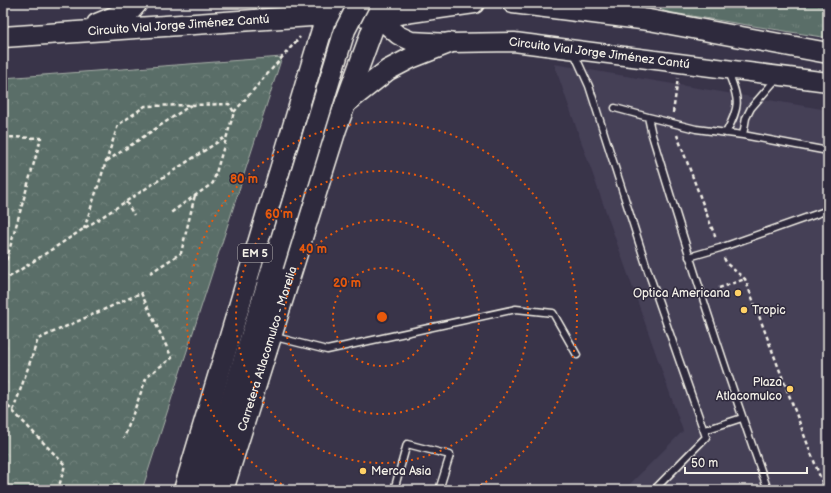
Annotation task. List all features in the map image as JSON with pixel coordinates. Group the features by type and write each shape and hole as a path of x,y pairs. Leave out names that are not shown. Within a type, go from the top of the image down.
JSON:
{"main road":[{"path":"78,31 131,10 137,3"},
{"path":"202,490 273,266 345,30 360,3"},
{"name":"Circuito Vial Jorge Jiménez Cantú","path":"3,37 328,9 348,14 380,10 474,3"},
{"path":"513,3 649,20 828,53"},
{"path":"638,3 649,20"},
{"name":"EM 5","path":"184,490 328,9"},
{"name":"Carretera Atlacomulco - Morelia","path":"223,490 336,129 380,10"},
{"path":"346,103 388,70 410,58 449,43"}],"street":[{"name":"Circuito Vial Jorge Jiménez Cantú","path":"380,10 398,35 411,41 449,43 514,42 828,82"}],"lane":[{"path":"572,50 590,86 648,271 706,437 654,490"},
{"path":"726,133 736,114 737,104 735,90 727,69"},
{"path":"743,135 746,118 751,108 780,76"},
{"path":"615,108 696,129 743,135 828,151"},
{"path":"648,117 652,135 689,257 742,418 768,490"},
{"path":"689,257 720,248 828,210"},
{"path":"271,336 327,350 516,309 553,313 577,355"},
{"path":"704,430 742,418"},
{"path":"394,490 407,444 450,456 439,490"}],"path":[{"path":"168,214 213,183 234,112 304,34"},
{"path":"680,64 672,122 727,264 745,278 824,490"},
{"path":"84,229 118,125 145,106 229,104 234,112"},
{"path":"106,161 191,105"},
{"path":"3,281 227,136"},
{"path":"3,137 41,138 3,272"},
{"path":"150,273 181,253 195,194"},
{"path":"126,202 134,215"},
{"path":"719,288 745,278"},
{"path":"12,411 38,339 141,293 172,358 147,376 124,438"},
{"path":"3,401 65,465 58,490"}],"shaded area":[{"path":"554,64 828,110 828,490 624,490 683,431"}],"green space":[{"path":"655,3 828,3 828,38 667,12 662,10"},
{"path":"282,57 142,490 3,490 3,78"}],"place":[{"name":"Optica Americana","path":"738,293"},
{"name":"Tropic","path":"744,310"},
{"name":"Plaza Atlacomulco","path":"790,389"},
{"name":"Merca Asia","path":"363,471"}]}
